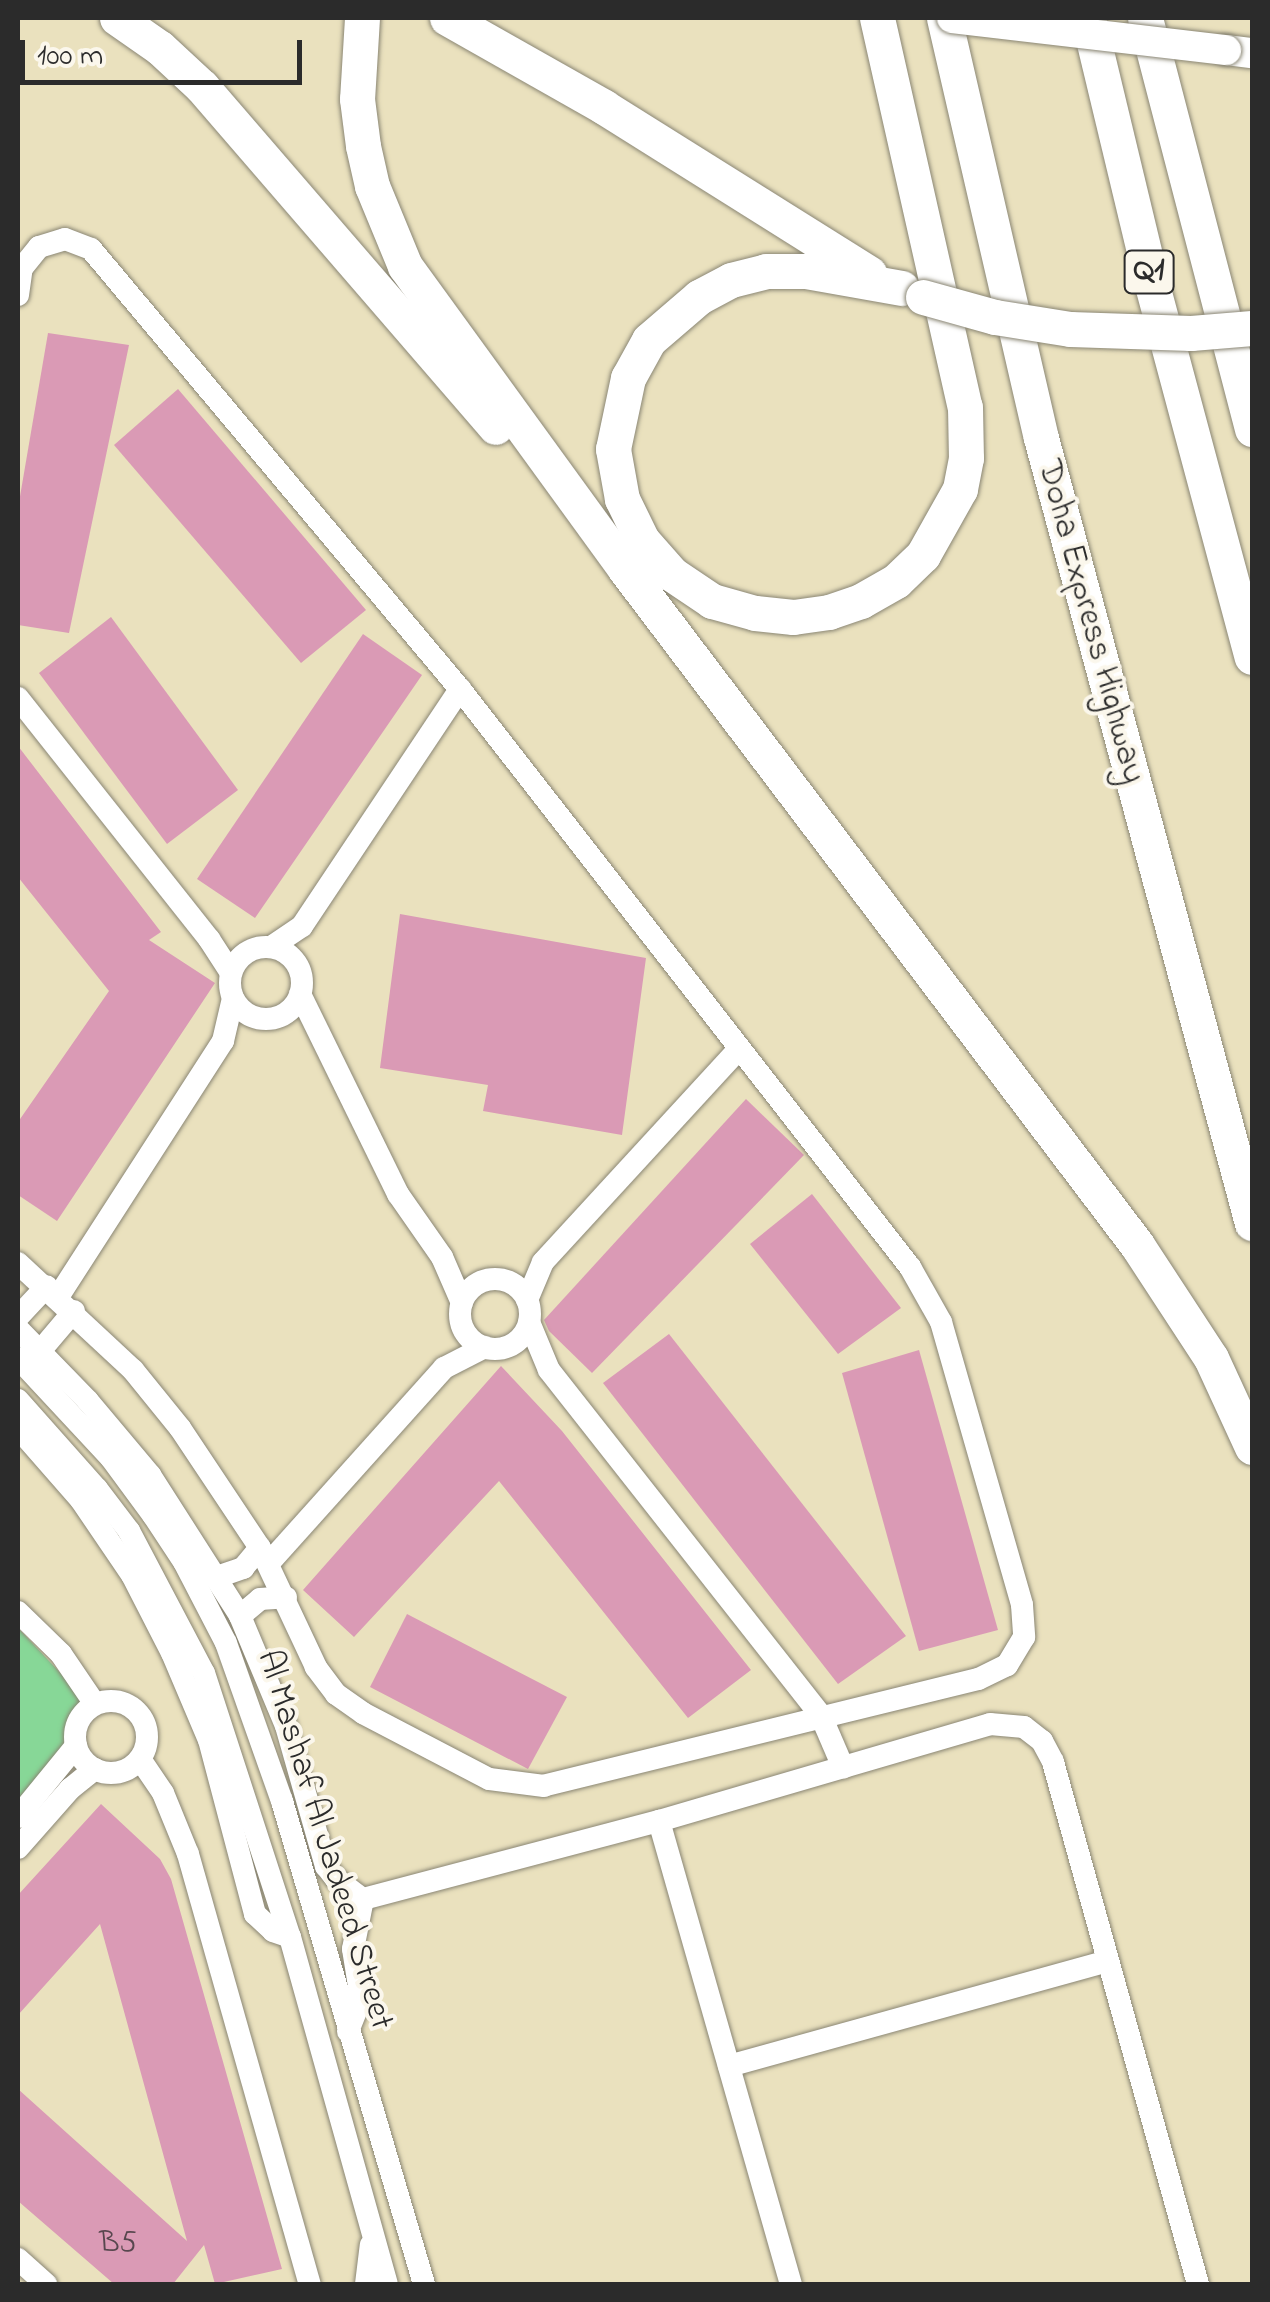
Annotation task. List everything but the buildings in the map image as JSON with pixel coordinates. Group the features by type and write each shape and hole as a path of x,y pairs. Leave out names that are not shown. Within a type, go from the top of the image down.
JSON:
{"highway":[{"path":"117,18 160,48 202,86 480,410 625,569"},
{"path":"362,18 358,49 360,130 372,186 388,230 440,318 1137,1245 1211,1358 1252,1447"},
{"path":"446,18 604,107 825,248 912,292"},
{"path":"877,18 966,407 966,458 960,488 923,555 896,581 861,602 829,612 794,617 756,613 712,601 672,574 642,540 622,499 613,448 628,378 649,340 699,297 731,280 766,271 806,271 912,292 995,317 1070,329 1174,334 1252,328"},
{"name":"Doha Express Highway","path":"944,18 1041,438 1252,1223"},
{"name":"Q1","path":"1088,18 1152,284 1252,657"},
{"path":"1145,18 1252,429"}],"main road":[{"path":"952,18 1239,52"}],"street":[{"path":"18,295 22,268 38,246 65,239 91,249 460,689 910,1268 934,1305 1025,1621 1018,1652 994,1674 563,1782 507,1784 379,1722 336,1694 316,1666 265,1555 169,1413 59,1298 18,1264"},
{"path":"209,939 246,952 271,947 302,926 460,689"},
{"path":"18,698 209,939 231,973 233,998 223,1041 59,1298 41,1350"},
{"path":"302,926 300,994 316,1034 344,1077 398,1194 442,1257 470,1338 549,1370"},
{"path":"271,947 286,953 298,966"},
{"path":"231,973 246,952"},
{"path":"223,1041 272,1017 300,994"},
{"path":"233,998 245,1012 272,1017 316,1034"},
{"path":"217,1577 265,1555 444,1368 517,1341 544,1262 739,1049"},
{"path":"442,1257 516,1286 549,1370 821,1716 843,1767"},
{"path":"444,1368 462,1313 477,1284 544,1262"},
{"path":"18,1317 59,1298"},
{"path":"18,1330 41,1350 150,1475 217,1577 240,1616 286,1726 331,1875 364,1899"},
{"name":"Al Mashaf Al Jadeed Street","path":"18,1358 111,1458 184,1562 226,1643 282,1801 424,2284"},
{"name":"Al Mashaf Al Jadeed Street","path":"18,1400 108,1503 178,1618 219,1710 290,1937 388,2284"},
{"path":"22,1437 96,1522 154,1616 209,1740 239,1840 252,1906 264,1924 290,1937"},
{"path":"240,1616 260,1600 286,1596"},
{"path":"18,1612 61,1654 95,1704"},
{"path":"18,1817 76,1746 78,1722 95,1704 119,1702 140,1714 148,1737 140,1759 119,1772 95,1769 76,1746"},
{"path":"364,1899 658,1821 990,1724 1013,1724 1034,1733 1052,1762 1198,2284"},
{"path":"140,1759 163,1793 188,1854 310,2284"},
{"path":"18,1848 70,1790 95,1769"},
{"path":"282,1801 312,1817"},
{"path":"658,1821 791,2284"},
{"path":"348,2031 361,1999 354,1949 364,1899"},
{"path":"729,2066 1107,1961"},
{"path":"366,2284 373,2231"},
{"path":"18,2258 46,2284"}],"green space":[{"path":"18,1628 83,1697 64,1746 18,1803"}]}
